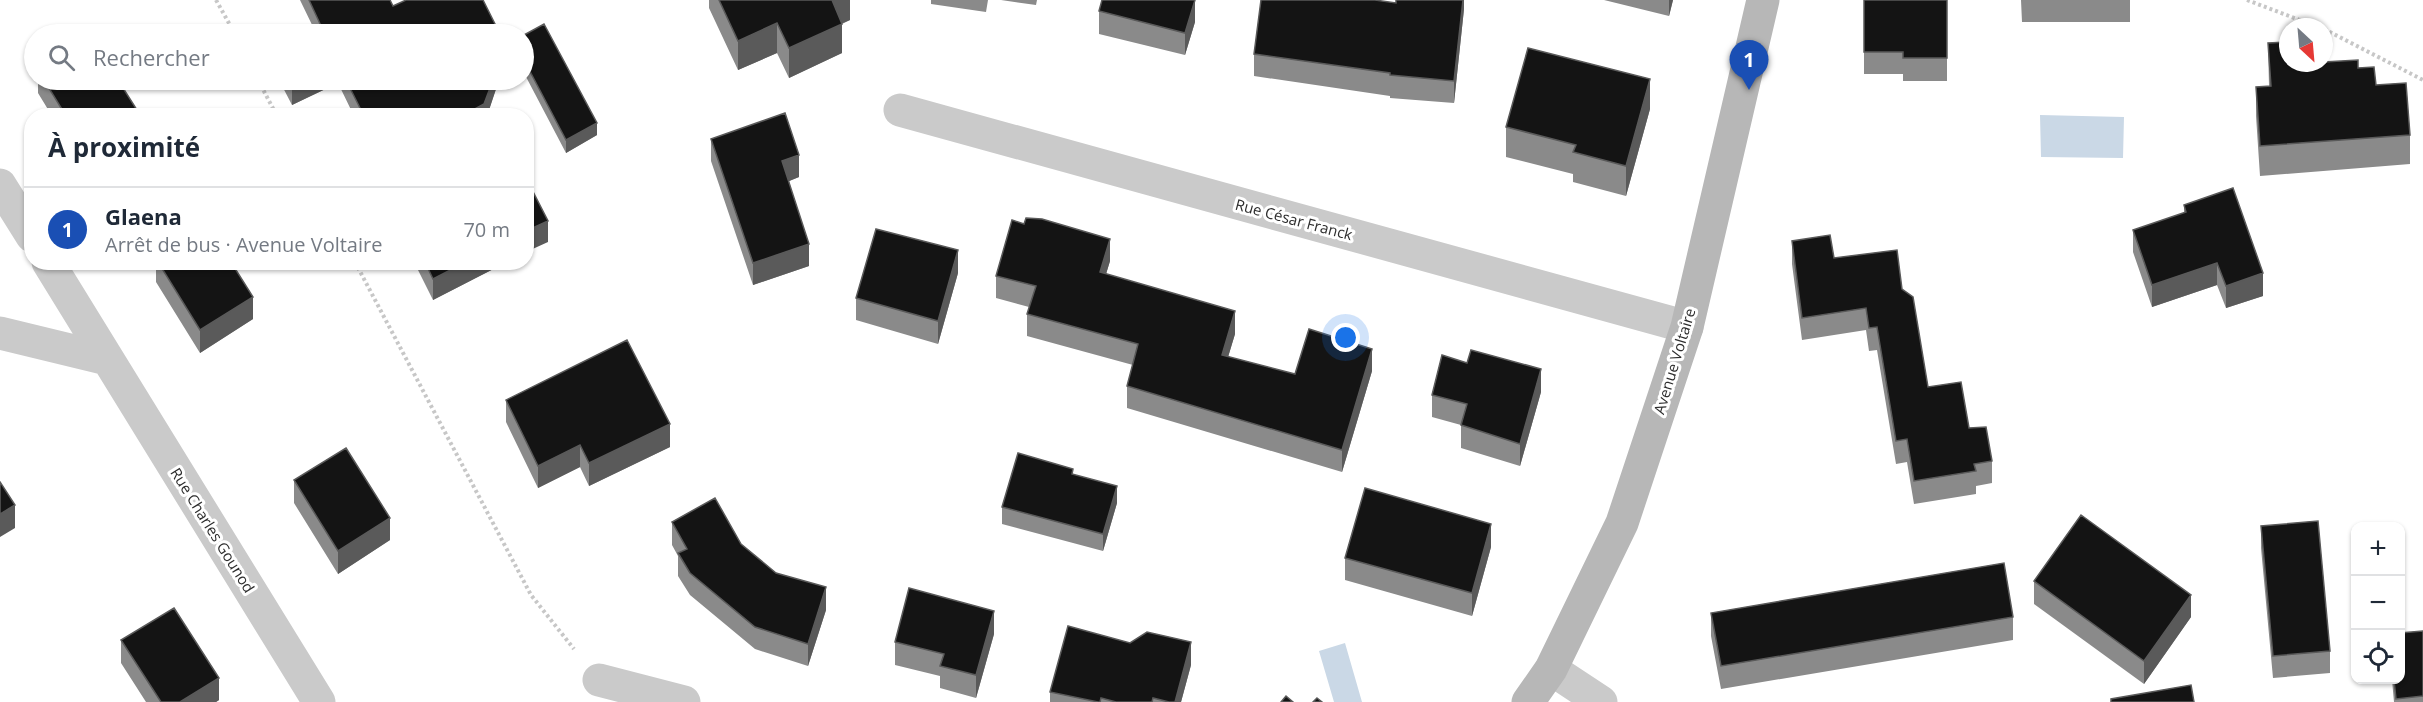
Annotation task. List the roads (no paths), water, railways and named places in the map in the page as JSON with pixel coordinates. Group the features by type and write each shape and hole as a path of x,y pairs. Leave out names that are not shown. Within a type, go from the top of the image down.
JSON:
{"main road":[{"name":"Avenue Voltaire","path":"1528,702 1551,669 1622,523 1687,327 1763,0"}],"street":[{"name":"Rue César Franck","path":"900,110 1687,327"},
{"path":"0,185 24,223"},
{"name":"Rue Charles Gounod","path":"53,270 320,702"},
{"path":"0,333 107,359"},
{"path":"1551,669 1601,702"},
{"path":"599,680 684,702"}],"water":[{"path":"2040,115 2124,117 2123,158 2041,157"},
{"path":"1345,643 1362,702 1334,702 1319,651"}],"place":[{"name":"Glaena","path":"1749,90"}]}
